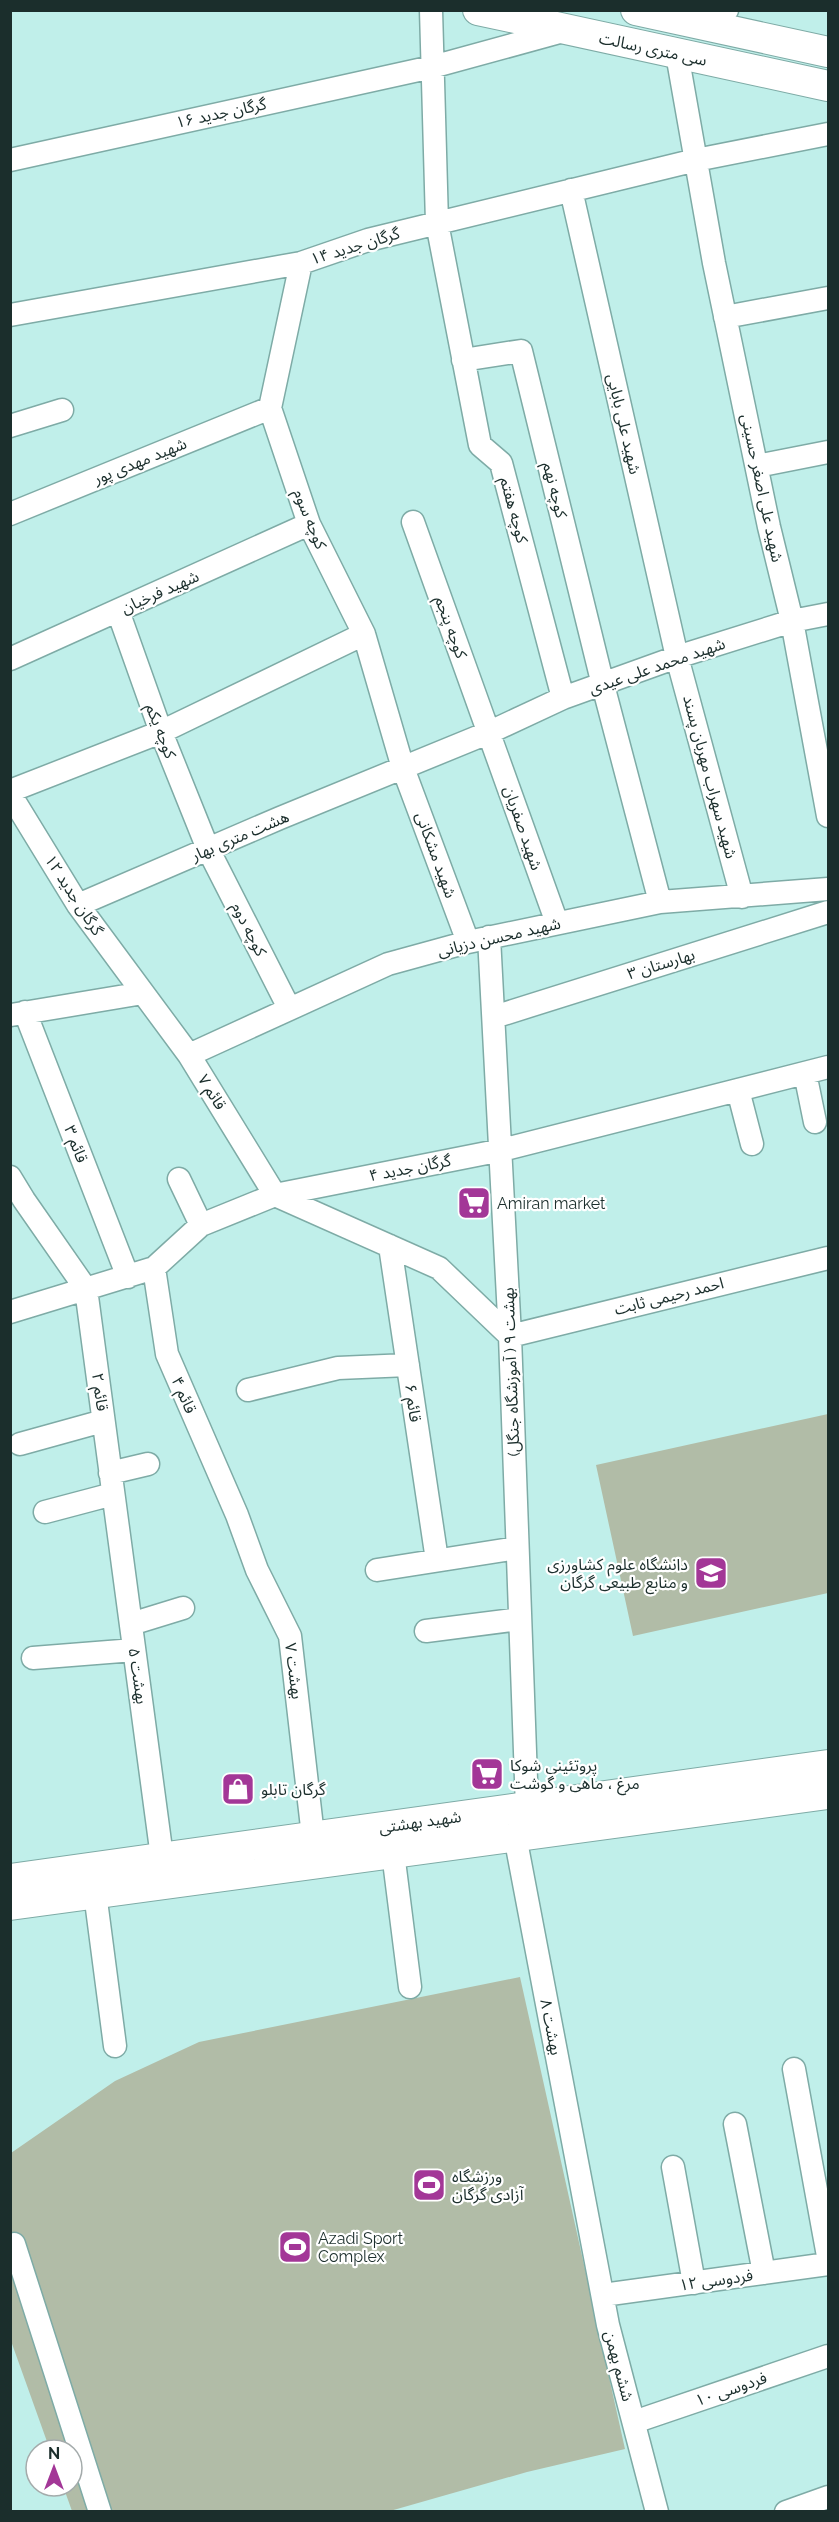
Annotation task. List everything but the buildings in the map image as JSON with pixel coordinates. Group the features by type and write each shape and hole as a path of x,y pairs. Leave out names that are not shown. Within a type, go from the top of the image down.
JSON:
{"main road":[{"name":"سی متری رسالت","path":"478,10 828,86"},
{"name":"سی متری رسالت","path":"650,12 828,52"},
{"name":"شهید بهشتی","path":"10,1879 828,1765"},
{"name":"شهید بهشتی","path":"10,1905 828,1794"}],"street":[{"name":"کوچه هفتم","path":"431,10 437,223 463,360 480,445 501,463 563,698"},
{"path":"687,21 727,10"},
{"name":"گرگان جدید ۱۶","path":"10,160 432,67 567,30"},
{"name":"شهید علی اصغر حسینی","path":"677,54 725,316 756,466 792,621 828,816"},
{"name":"گرگان جدید ۱۴","path":"10,315 301,263 368,240 571,190 696,160 828,134"},
{"name":"شهید علی بابایی","path":"571,190 677,657"},
{"path":"270,408 301,263"},
{"path":"725,316 828,298"},
{"name":"کوچه نهم","path":"463,360 521,351 603,685"},
{"name":"شهید مهدی پور","path":"10,514 270,408"},
{"name":"کوچه سوم","path":"270,408 309,524 364,634 404,768"},
{"path":"10,426 63,410"},
{"path":"756,466 828,452"},
{"name":"کوچه پنجم","path":"413,522 490,732"},
{"name":"شهید فرخیان","path":"10,659 309,524"},
{"name":"کوچه یکم","path":"118,611 161,732 208,849"},
{"name":"شهید محمد علی عیدی","path":"490,732 563,698 677,657 792,621 828,614"},
{"path":"10,793 161,732 364,634"},
{"name":"شهید سهراب مهربان پسند","path":"677,657 742,897"},
{"path":"603,685 660,902"},
{"name":"هشت متری بهار","path":"78,905 490,732"},
{"name":"شهید صفریان","path":"490,732 557,923"},
{"name":"شهید مشکانی","path":"404,768 478,940"},
{"name":"گرگان جدید ۱۲","path":"10,793 78,905 142,993"},
{"name":"کوچه دوم","path":"208,849 289,1008"},
{"name":"شهید محسن دزیانی","path":"189,1056 388,964 478,940 660,902 828,889"},
{"name":"بهارستان ۳","path":"494,1017 828,912"},
{"name":"بهشت ۹ ( آموزشگاه جنگل)","path":"478,940 494,1017 502,1150 527,1807"},
{"path":"18,1014 142,993"},
{"name":"۷ قائم","path":"142,993 189,1056 275,1195"},
{"name":"۳ قائم","path":"18,1014 128,1277"},
{"name":"گرگان جدید ۴","path":"10,1312 154,1269 201,1225 275,1195 502,1150 828,1067"},
{"path":"805,1073 815,1122"},
{"path":"738,1090 752,1144"},
{"path":"10,1177 86,1289"},
{"path":"179,1179 201,1225"},
{"path":"275,1195 439,1269 510,1336"},
{"name":"قائم ۶","path":"390,1246 437,1560"},
{"name":"احمد رحیمی ثابت","path":"510,1336 828,1258"},
{"name":"قائم ۴","path":"154,1269 166,1354 237,1515"},
{"name":"۲ قائم","path":"86,1289 112,1484"},
{"path":"249,1390 338,1368 408,1365"},
{"path":"20,1444 104,1421"},
{"path":"45,1512 112,1484 148,1464"},
{"name":"بهشت ۵","path":"112,1484 162,1857"},
{"name":"بهشت ۷","path":"237,1515 257,1570 290,1636 314,1836"},
{"path":"377,1570 517,1548"},
{"path":"131,1624 183,1608"},
{"path":"426,1631 520,1619"},
{"path":"33,1658 134,1650"},
{"name":"۸ بهشت","path":"515,1836 588,2219"},
{"path":"393,1853 410,1987"},
{"path":"95,1893 115,2046"},
{"path":"794,2069 828,2256"},
{"path":"735,2124 764,2273"},
{"path":"673,2167 694,2283"},
{"name":"ششم بهمن","path":"588,2219 603,2295 657,2511"},
{"path":"14,2244 100,2511"},
{"name":"۱۲ فردوسی","path":"603,2295 828,2264"},
{"name":"۱۰ فردوسی","path":"634,2422 828,2356"},
{"path":"786,2511 828,2497"}],"green space":[{"path":"828,1414 828,1593 633,1636 596,1465"},
{"name":"Azadi Sport Complex","path":"520,1977 625,2449 527,2472 390,2511 72,2511 67,2498 84,2498 84,2438 46,2438 11,2341 11,2153 115,2081 199,2042"}],"place":[{"name":"Amiran market","path":"474,1203"},
{"name":"دانشگاه علوم کشاورزی و منابع طبیعی گرگان","path":"711,1573"},
{"name":"پروتئینی شوکا مرغ‌ ، ماهی و گوشت","path":"487,1774"},
{"name":"گرگان تابلو","path":"238,1789"},
{"name":"ورزشگاه آزادی گرگان","path":"429,2185"},
{"name":"Azadi Sport Complex","path":"295,2247"}]}
